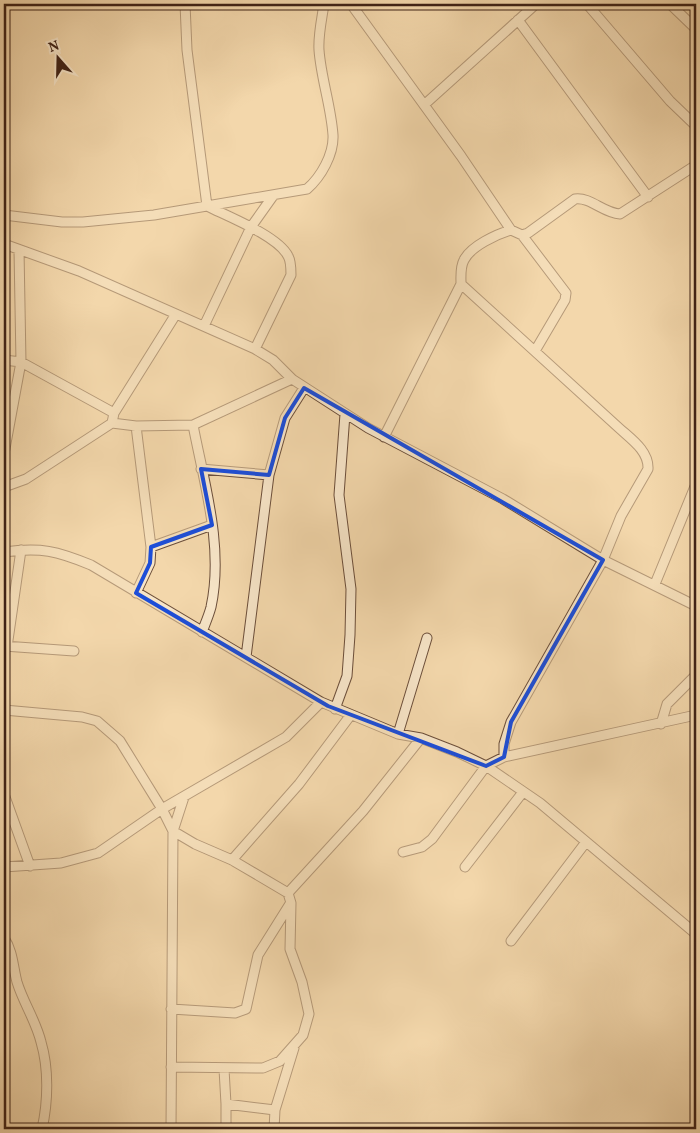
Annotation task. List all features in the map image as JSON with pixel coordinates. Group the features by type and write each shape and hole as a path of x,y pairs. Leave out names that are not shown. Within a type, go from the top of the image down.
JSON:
{"street":[{"path":"185,4 188,50 206,206"},
{"path":"4,216 62,222 83,222 154,215 307,189 317,181 329,155 333,136 318,47 324,4"},
{"path":"351,4 511,230 522,235 566,294 565,300 535,350"},
{"path":"424,105 536,4"},
{"path":"587,4 670,101 696,126"},
{"path":"670,4 696,29"},
{"path":"518,20 648,197"},
{"path":"522,235 575,199 582,198 612,213 620,214 696,165"},
{"path":"204,326 251,227 273,196"},
{"path":"206,206 251,227 280,246 289,256 291,275 255,349"},
{"path":"384,437 461,284 461,268 464,259 501,233 511,230"},
{"path":"4,244 79,271 255,349 273,360 304,388 384,437 503,499 603,560 655,584 696,606"},
{"path":"4,454 21,362 19,250"},
{"path":"461,284 619,428 642,451 648,461 648,469 621,516 603,560 512,722 504,744 504,757"},
{"path":"112,423 114,413 176,314"},
{"path":"4,360 21,362 114,413"},
{"path":"4,488 26,478 112,423 136,426 193,425 292,379"},
{"path":"246,657 269,475 285,418 304,388"},
{"path":"335,709 347,676 350,635 351,589 339,495 345,414"},
{"path":"193,425 212,525 215,557 211,608 202,632"},
{"path":"136,426 151,547 150,563 136,593"},
{"path":"201,469 269,475"},
{"path":"655,584 696,484"},
{"path":"151,547 212,525"},
{"path":"21,550 5,646 74,651"},
{"path":"4,552 21,550 60,552 91,565 321,702 350,716 398,734 422,738 486,766 523,792 694,930"},
{"path":"398,734 426,638"},
{"path":"661,724 667,704 696,675"},
{"path":"4,867 61,863 98,853 162,809 286,737 321,702"},
{"path":"4,710 82,717 97,722 120,741 162,809 173,831 195,844 232,860 288,893 291,903 290,949 302,982 309,1014 303,1035 280,1061 263,1068 171,1067"},
{"path":"404,852 422,847 432,839 486,766 504,757 696,715"},
{"path":"232,860 299,784 350,716"},
{"path":"288,893 363,811 422,738"},
{"path":"465,866 523,792"},
{"path":"4,794 30,866"},
{"path":"171,1129 173,831 184,797"},
{"path":"511,940 586,842"},
{"path":"171,1008 235,1013 246,1009 258,955 291,903"},
{"path":"4,938 8,944 23,999 41,1041 46,1067 46,1113 42,1129"},
{"path":"274,1129 275,1110 296,1042"},
{"path":"224,1069 226,1129"},
{"path":"226,1104 275,1110"}],"highlighted area":[{"path":"304,388 603,560 511,722 504,757 486,766 328,706 136,593 150,563 151,547 212,525 201,469 269,475 285,418"}]}
